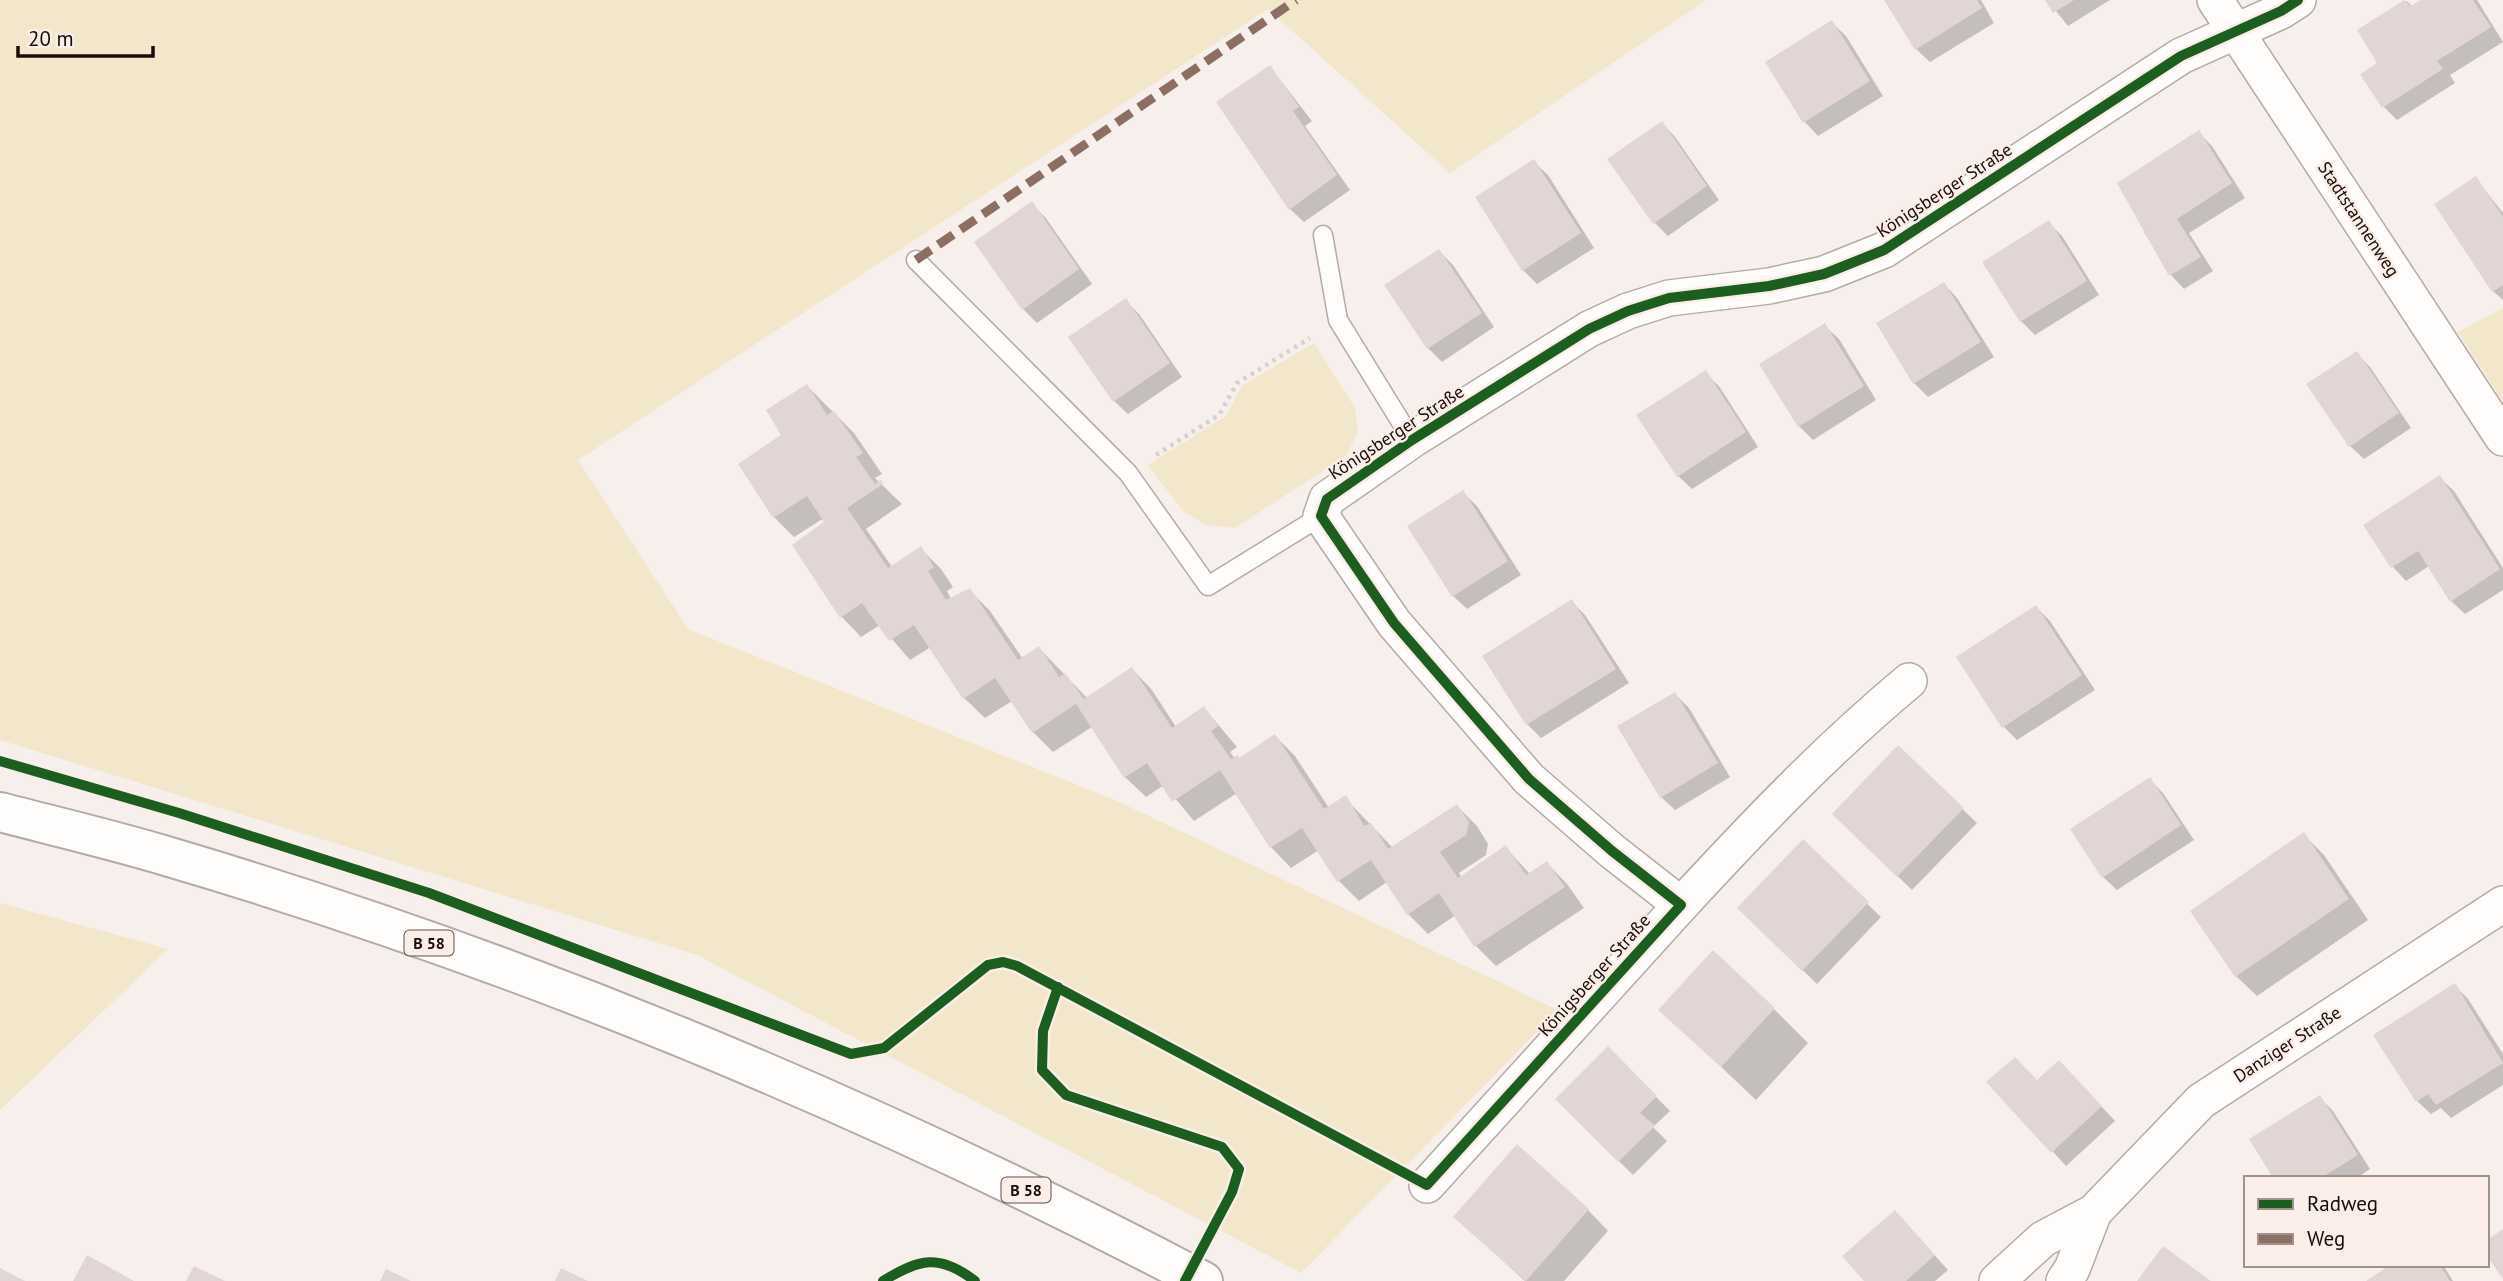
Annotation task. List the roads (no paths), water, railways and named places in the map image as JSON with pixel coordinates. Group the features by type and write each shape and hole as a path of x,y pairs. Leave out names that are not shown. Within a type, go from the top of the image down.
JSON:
{"main road":[{"name":"B 58","path":"0,811 163,855 371,923 576,995 846,1107 1062,1207 1203,1281"}],"street":[{"name":"Stadtstannenweg","path":"2215,0 2503,438"},
{"name":"Königsberger Straße","path":"1321,516 1327,499 1412,440 1589,330 1628,312 1669,298 1769,286 1824,274 1884,250 2181,56 2281,11 2298,0"},
{"path":"1321,516 1394,623 1529,779 1681,905"},
{"name":"Königsberger Straße","path":"1427,1185 1796,782 1847,732 1909,681"},
{"name":"Danziger Straße","path":"1997,1281 2043,1239 2094,1212 2201,1101 2503,904"},
{"name":"Danziger Straße","path":"2064,1281 2072,1269 2094,1212"}],"lane":[{"path":"1323,235 1338,320 1412,440"},
{"name":"Königsberger Straße","path":"916,260 1128,473 1208,586 1321,516"}]}
